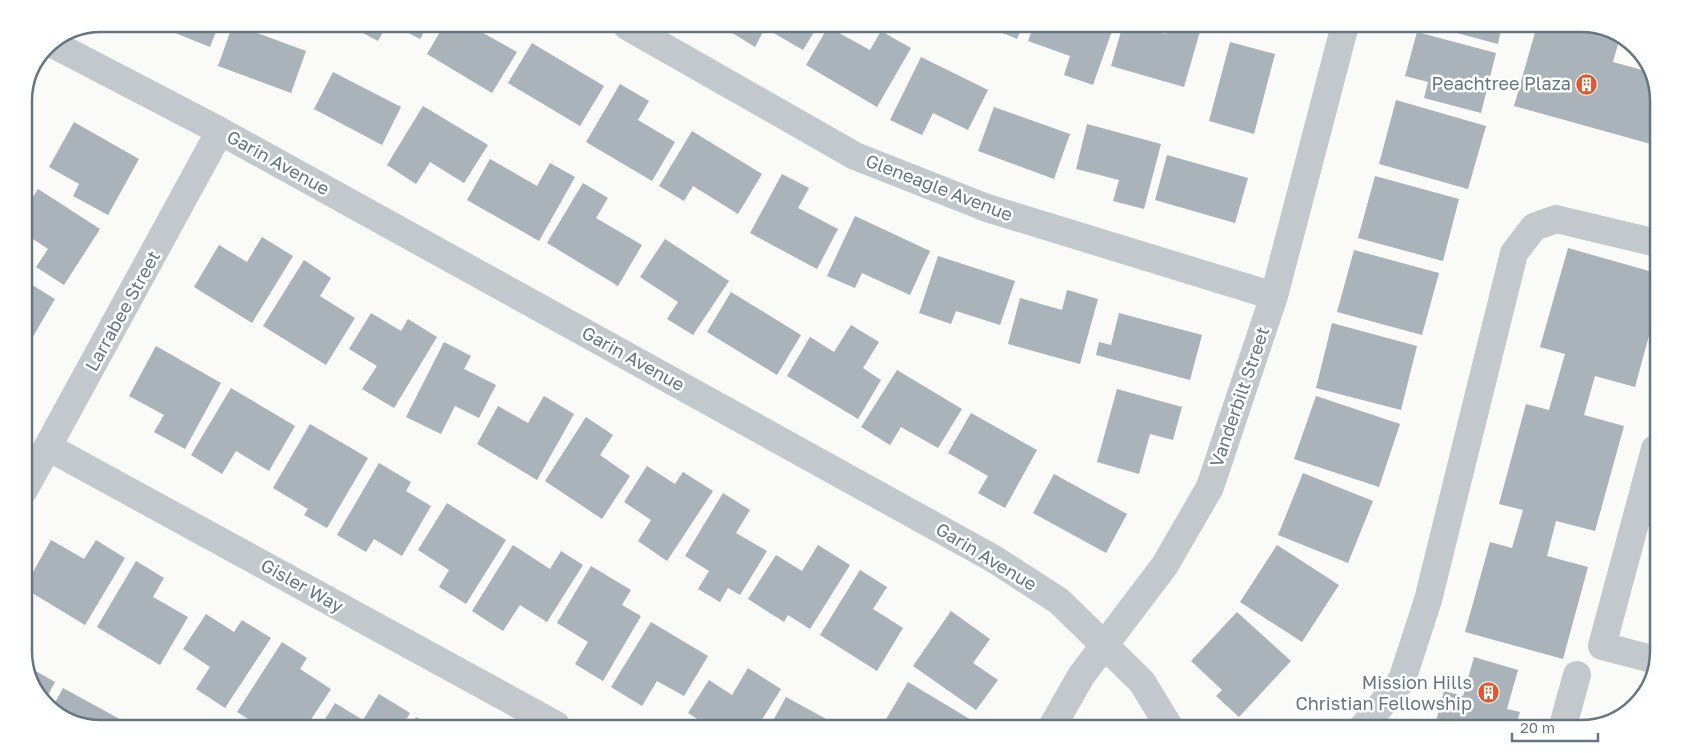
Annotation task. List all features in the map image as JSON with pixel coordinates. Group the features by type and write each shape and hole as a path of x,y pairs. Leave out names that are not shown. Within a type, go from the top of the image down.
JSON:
{"street":[{"name":"Gleneagle Avenue","path":"638,32 855,156 987,208 1274,296"},
{"name":"Vanderbilt Street","path":"1056,720 1081,676 1165,565 1210,487 1274,296 1343,32"},
{"name":"Garin Avenue","path":"59,47 220,132 994,559 1059,601 1142,682 1165,720"},
{"name":"Larrabee Street","path":"33,474 220,132"},
{"path":"1369,720 1402,680 1426,608 1514,253 1534,226 1556,219 1649,241"},
{"name":"Gisler Way","path":"48,446 547,720"},
{"path":"1649,658 1602,646 1650,469"},
{"path":"1564,720 1577,675"}],"building":[{"path":"173,32 216,32 210,47"},
{"path":"230,32 255,32 306,51 291,93 218,66"},
{"path":"361,32 383,32 378,41"},
{"path":"406,32 424,32 420,39"},
{"path":"440,32 481,32 517,52 492,93 427,54"},
{"path":"731,32 763,32 755,47"},
{"path":"772,32 814,32 803,50"},
{"path":"825,32 837,32 870,50 880,32 883,32 911,48 877,107 806,65"},
{"path":"1001,32 1020,32 1017,39"},
{"path":"1031,32 1112,32 1093,85 1064,75 1070,56 1028,41"},
{"path":"1121,32 1158,32 1166,34 1167,32 1200,32 1184,87 1111,66"},
{"path":"1417,32 1496,53 1481,113 1424,98 1428,82 1405,76"},
{"path":"1453,32 1500,32 1498,44"},
{"name":"Peachtree Plaza","path":"1535,32 1581,32 1594,34 1618,44 1613,62 1642,71 1646,79 1649,97 1649,144 1514,106"},
{"path":"1230,42 1275,54 1254,134 1209,121"},
{"path":"532,43 604,86 580,126 508,83"},
{"path":"921,57 988,90 968,130 933,113 922,135 890,120"},
{"path":"333,72 401,107 382,145 314,109"},
{"path":"620,84 649,101 638,120 675,142 652,181 586,142"},
{"path":"1396,100 1486,126 1468,189 1379,164"},
{"path":"423,106 488,145 464,183 430,162 416,184 387,165"},
{"path":"994,107 1070,134 1054,179 978,151"},
{"path":"74,122 139,159 108,215 73,196 79,184 49,167"},
{"path":"1087,124 1161,144 1144,209 1113,201 1119,180 1076,169"},
{"path":"692,131 762,174 738,214 693,186 684,201 659,186"},
{"path":"1167,155 1248,178 1235,223 1155,200"},
{"path":"490,159 537,186 550,163 575,177 539,241 467,200"},
{"path":"782,174 809,188 798,208 838,229 817,269 750,233"},
{"path":"1375,176 1459,199 1443,261 1358,238"},
{"path":"583,183 608,198 596,218 642,245 618,286 547,243"},
{"path":"38,189 100,229 64,285 36,267 48,249 33,239 33,197"},
{"path":"855,216 930,251 910,295 862,273 855,288 827,276"},
{"path":"262,237 293,256 252,323 194,287 219,245 247,262"},
{"path":"665,239 729,281 693,335 667,319 678,302 640,277"},
{"path":"1568,248 1649,271 1649,334 1635,387 1595,376 1584,415 1624,426 1595,531 1556,521 1547,556 1588,567 1563,659 1465,632 1490,542 1512,548 1523,510 1499,504 1526,404 1549,410 1565,354 1540,347"},
{"path":"1354,250 1439,273 1422,335 1337,312"},
{"path":"938,256 1015,281 1000,325 956,311 951,324 919,313"},
{"path":"304,260 331,278 320,296 355,318 326,365 263,326"},
{"path":"33,286 55,299 33,336"},
{"path":"1067,290 1098,299 1080,364 1008,344 1020,298 1062,310"},
{"path":"731,292 801,335 777,375 707,332"},
{"path":"371,313 401,331 408,319 437,337 394,408 362,389 377,366 349,349"},
{"path":"1119,313 1202,335 1190,380 1096,355 1099,342 1111,345"},
{"path":"1332,323 1417,346 1401,410 1316,388"},
{"path":"851,325 879,342 863,368 881,380 858,419 787,376 810,337 834,352"},
{"path":"444,342 471,356 464,369 496,385 479,418 455,406 441,434 406,417"},
{"path":"156,346 221,383 185,449 154,432 164,415 129,396"},
{"path":"897,370 962,409 938,448 901,427 890,445 861,427"},
{"path":"231,388 295,426 269,471 236,451 222,474 191,455"},
{"path":"1117,389 1182,407 1173,440 1150,434 1139,474 1097,462"},
{"path":"544,396 574,414 537,480 477,444 498,406 528,423"},
{"path":"1316,396 1400,424 1379,487 1294,459"},
{"path":"971,413 1037,450 1005,508 978,493 988,476 948,453"},
{"path":"586,417 613,435 600,455 630,476 602,519 545,481"},
{"path":"310,424 368,458 327,528 304,515 308,509 273,488"},
{"path":"379,463 411,482 406,491 431,506 402,556 374,539 366,552 337,535"},
{"path":"647,466 675,484 683,472 713,491 667,561 638,541 651,520 624,502"},
{"path":"1303,473 1373,501 1348,563 1278,535"},
{"path":"1054,474 1127,514 1106,553 1033,513"},
{"path":"723,493 750,510 736,533 767,551 740,595 728,588 720,602 698,589 709,571 685,556"},
{"path":"447,503 506,540 466,604 439,587 449,570 418,550"},
{"path":"51,540 84,559 96,540 125,558 85,625 33,593 33,572"},
{"path":"513,545 550,569 561,551 583,565 547,622 520,605 503,631 472,611"},
{"path":"818,545 850,565 810,629 788,615 784,622 748,599 776,555 802,571"},
{"path":"1277,545 1339,585 1302,642 1240,602"},
{"path":"136,561 164,578 153,597 188,617 160,665 97,627"},
{"path":"591,566 631,590 622,605 641,616 603,681 575,664 588,642 557,623"},
{"path":"860,570 887,587 873,609 903,628 877,671 820,635"},
{"path":"951,611 990,639 973,663 998,680 976,710 913,666"},
{"path":"1237,612 1291,661 1239,717 1216,696 1222,690 1191,661"},
{"path":"206,614 234,632 242,620 271,638 225,708 196,689 210,667 183,649"},
{"path":"651,622 708,656 684,696 657,681 642,706 611,687"},
{"path":"282,642 307,658 300,669 331,689 311,720 250,720 237,712"},
{"name":"Mission Hills Christian Fellowship","path":"1474,657 1518,670 1507,709 1520,712 1518,720 1436,720 1444,691 1463,696"},
{"path":"748,668 781,689 762,720 699,720 688,713 709,680 732,695"},
{"path":"35,671 55,682 48,695"},
{"path":"908,682 971,720 886,720"},
{"path":"63,688 122,720 88,719 67,711 55,702"},
{"path":"379,694 410,713 406,720 363,720"},
{"path":"786,697 828,720 773,720"},
{"path":"335,703 363,720 324,720"}],"place":[{"name":"Peachtree Plaza","path":"1587,84"},
{"name":"Mission Hills Christian Fellowship","path":"1488,693"}]}
